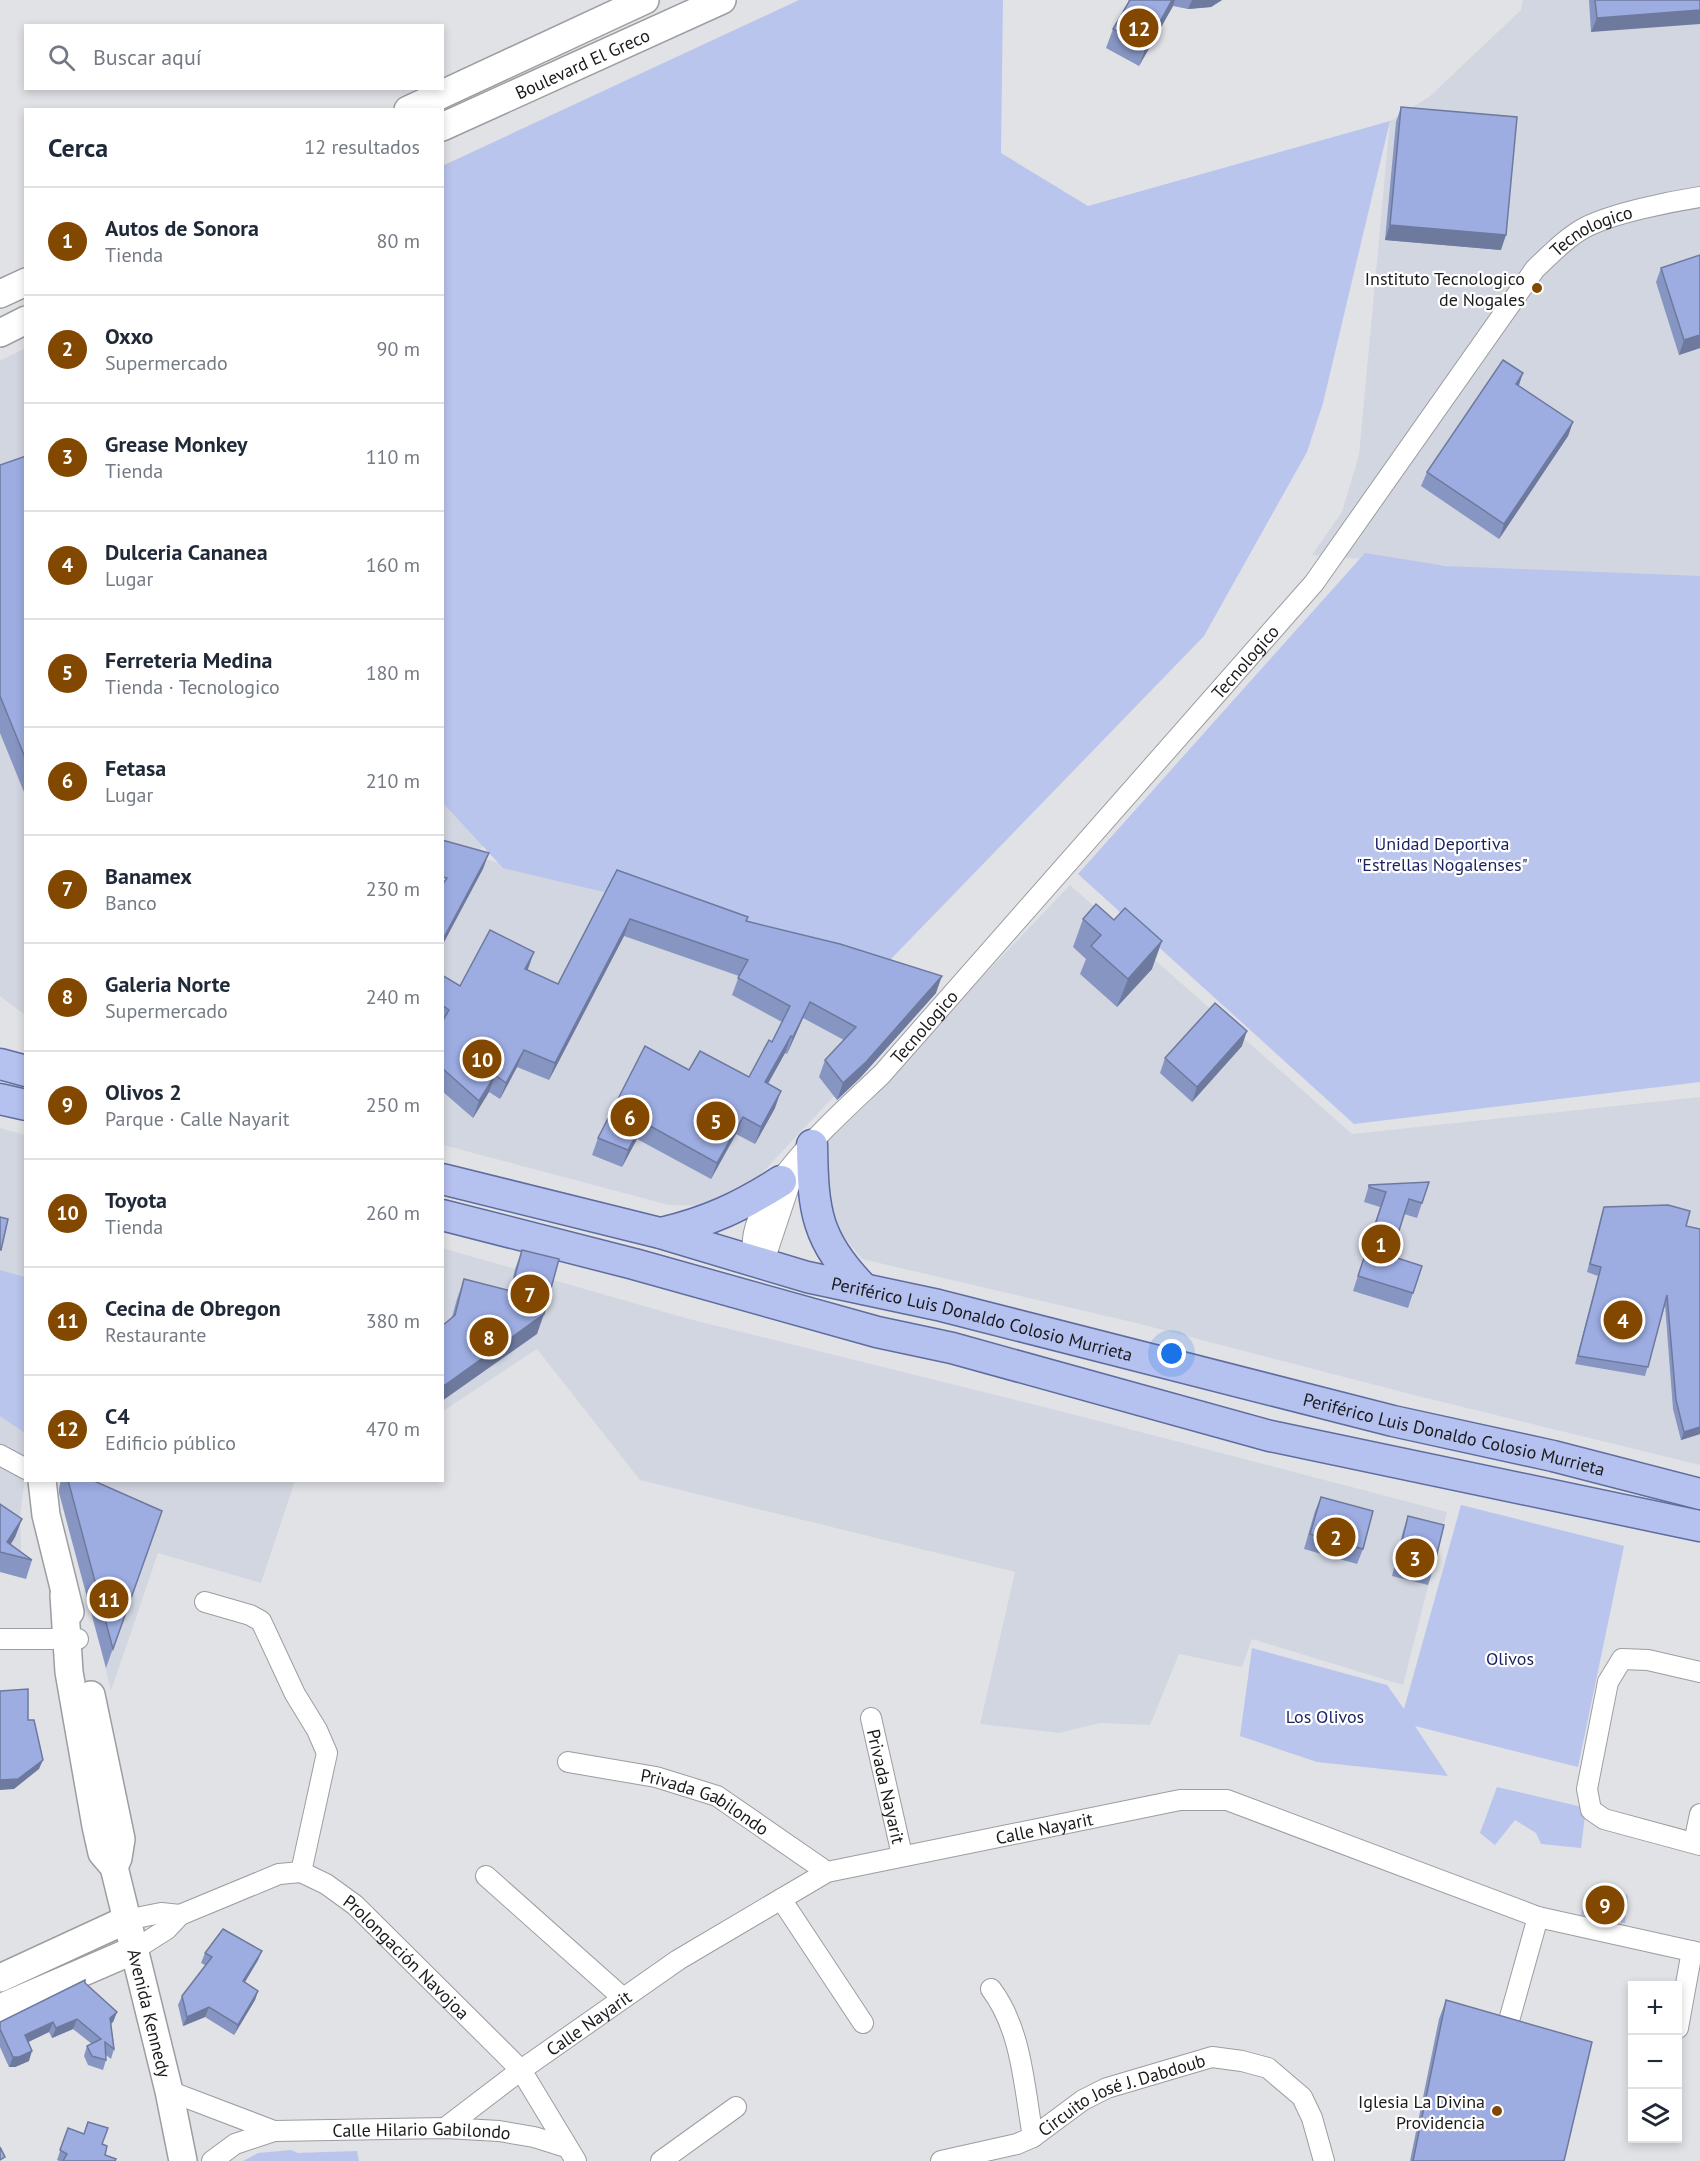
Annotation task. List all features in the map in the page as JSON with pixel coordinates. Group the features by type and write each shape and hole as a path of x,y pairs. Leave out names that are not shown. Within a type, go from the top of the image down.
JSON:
{"main road":[{"path":"0,1064 24,1070"},
{"path":"0,1099 24,1105"},
{"path":"660,1233 693,1226 731,1212 797,1163 812,1184 818,1221 838,1263 864,1289"},
{"name":"Periférico Luis Donaldo Colosio Murrieta","path":"444,1179 660,1233 807,1277 938,1305 1392,1421 1552,1455 1700,1494"},
{"name":"Periférico Luis Donaldo Colosio Murrieta","path":"444,1216 634,1264 845,1323 962,1351 1270,1436 1700,1526"},
{"path":"634,1264 645,1257 660,1254 719,1264 755,1260 777,1277 816,1298 845,1323"}],"street":[{"name":"Boulevard El Greco","path":"420,107 645,0"},
{"name":"Boulevard El Greco","path":"444,127 722,0"},
{"name":"Tecnologico","path":"755,1260 768,1249 797,1163 882,1074 1314,583 1535,269 1559,247 1587,227 1665,202 1700,197"},
{"path":"0,294 24,283"},
{"path":"0,333 24,321"},
{"path":"0,1455 24,1468"},
{"name":"Avenida Kennedy","path":"42,1482 46,1515 64,1595 86,1714 100,1845 114,1867 169,2091 183,2161"},
{"path":"0,2008 134,1950 167,1929 180,1916 279,1874 301,1872 327,1762 324,1743 295,1694 275,1646 261,1621 250,1615 205,1602"},
{"path":"0,1639 72,1639"},
{"path":"1700,1672 1648,1660 1622,1659 1608,1682 1587,1789 1591,1810 1604,1819 1697,1844 1700,1814"},
{"name":"Privada Nayarit","path":"871,1718 902,1855"},
{"name":"Privada Gabilondo","path":"568,1762 656,1777 717,1796 827,1872"},
{"name":"Calle Nayarit","path":"445,2128 521,2070 678,1960 827,1872 1180,1800 1227,1800 1538,1917 1696,1952"},
{"name":"Prolongación Navojoa","path":"301,1872 326,1884 355,1905 521,2070 571,2154"},
{"path":"486,1876 623,1998"},
{"path":"781,1899 863,2023"},
{"path":"0,1978 126,1920 161,1913 180,1916"},
{"path":"1510,2017 1538,1917"},
{"path":"1682,2008 1696,1952"},
{"path":"991,1989 1006,2009 1013,2030 1033,2137"},
{"name":"Circuito José J. Dabdoub","path":"941,2161 1017,2144 1033,2137 1083,2100 1107,2088 1212,2058 1242,2061 1268,2068 1302,2097 1312,2118 1324,2161"},
{"name":"Calle Hilario Gabilondo","path":"169,2091 274,2131"},
{"path":"661,2161 736,2107"},
{"name":"Calle Hilario Gabilondo","path":"212,2161 235,2144 274,2131 445,2128 499,2131 534,2137 571,2154"}],"shaded area":[{"name":"Instituto Tecnologico de Nogales","path":"1523,0 1700,0 1700,586 1312,555 1342,512 1359,455 1390,121 1429,97 1521,10"},
{"path":"24,349 24,1014 0,996 0,361"},
{"path":"444,760 532,791 474,856 939,984 747,1189 718,1206 669,1205 444,1145"},
{"path":"1070,885 1352,1134 1700,1097 1700,1465 1414,1395 1132,1322 862,1259 836,1227 824,1178 827,1140"},
{"path":"0,1128 24,1135 24,1482 20,1517 22,1574 0,1570"},
{"path":"444,1249 689,1319 1064,1412 1447,1512 1403,1685 1252,1639 1242,1667 1179,1654 1150,1725 1100,1723 1059,1733 980,1724 1015,1572 640,1480 537,1349 444,1410"},
{"path":"61,1482 295,1482 261,1583 158,1553 111,1691"}],"green space":[{"path":"799,0 1003,0 1001,153 1088,206 1390,121 1323,403 1307,452 1204,636 890,960 503,868 444,804 444,165"},
{"name":"Unidad Deportiva \"Estrellas Nogalenses\"","path":"1365,553 1446,566 1700,576 1700,1082 1354,1124 1078,874"},
{"path":"0,1270 24,1277 24,1432 0,1416"},
{"name":"Olivos","path":"1461,1505 1624,1546 1578,1767 1415,1726 1448,1776 1317,1762 1240,1736 1252,1648 1387,1685 1404,1709"},
{"path":"1497,1787 1586,1808 1581,1848 1541,1844 1536,1833 1515,1820 1495,1845 1480,1833"},
{"path":"1587,1892 1628,1895 1625,1923 1581,1915"},
{"path":"291,2150 298,2153 357,2151 359,2161 243,2161 258,2153"}],"building":[{"path":"1130,0 1172,0 1146,47 1113,29"},
{"path":"1595,0 1700,0 1700,10 1597,18"},
{"path":"1401,107 1517,117 1506,235 1390,225"},
{"path":"1700,255 1700,335 1684,340 1661,268"},
{"path":"1503,360 1523,373 1516,384 1573,422 1504,524 1427,472"},
{"path":"24,457 24,755 0,696 0,465"},
{"path":"444,841 489,853 444,937 444,882 447,878 444,877"},
{"path":"617,870 748,917 746,921 840,944 942,976 866,1062 843,1083 825,1060 856,1027 810,1002 793,1037 791,1036 765,1082 781,1091 761,1127 743,1117 717,1163 643,1122 628,1150 598,1138 645,1046 689,1070 700,1051 749,1077 769,1040 772,1042 790,1006 738,978 748,960 630,919 555,1063 524,1050 506,1083 495,1075 479,1101 444,1070 444,1019 449,1010 444,1006 444,976 460,986 490,930 534,952 525,969 558,984"},
{"path":"1096,904 1114,920 1125,908 1162,941 1128,979 1091,946 1101,935 1083,919"},
{"path":"1215,1003 1247,1031 1197,1087 1165,1058"},
{"path":"1429,1182 1422,1203 1409,1199 1391,1256 1422,1266 1413,1293 1358,1276 1386,1192 1369,1187 1369,1185"},
{"path":"1668,1205 1690,1211 1686,1226 1700,1229 1700,1427 1684,1432 1676,1400 1667,1295 1648,1367 1578,1356 1601,1267 1590,1264 1604,1207"},
{"path":"0,1217 8,1219 1,1250 0,1250"},
{"path":"522,1250 559,1259 544,1314 444,1385 444,1324 455,1315 464,1279 511,1291"},
{"path":"69,1482 97,1482 162,1511 113,1649"},
{"path":"1321,1497 1373,1511 1363,1549 1310,1534"},
{"path":"0,1504 22,1519 7,1542 32,1560 0,1552"},
{"path":"1408,1516 1444,1525 1433,1570 1397,1562"},
{"path":"28,1689 28,1720 34,1720 43,1760 18,1779 0,1780 0,1691"},
{"path":"223,1929 262,1951 243,1981 258,1991 238,2025 209,2007 187,2017 182,1996 212,1957 205,1953"},
{"path":"85,1980 85,1983 117,2012 110,2018 114,2049 105,2042 106,2060 92,2056 87,2046 101,2039 77,2019 56,2028 53,2022 25,2035 32,2051 19,2057 13,2057 0,2029 0,2022"},
{"name":"Iglesia La Divina Providencia","path":"1446,2000 1592,2042 1564,2161 1413,2161"},
{"path":"88,2122 108,2128 102,2144 107,2146 105,2155 116,2159 115,2161 63,2161 67,2154 60,2150 68,2128 84,2134"},
{"path":"0,2147 5,2157 0,2160"}],"place":[{"name":"C4","path":"1139,28"},
{"name":"Instituto Tecnologico de Nogales","path":"1537,288"},
{"name":"Toyota","path":"482,1059"},
{"name":"Fetasa","path":"630,1117"},
{"name":"Ferreteria Medina","path":"716,1121"},
{"name":"Autos de Sonora","path":"1381,1244"},
{"name":"Banamex","path":"530,1294"},
{"name":"Dulceria Cananea","path":"1623,1320"},
{"name":"Galeria Norte","path":"489,1337"},
{"name":"Oxxo","path":"1336,1537"},
{"name":"Grease Monkey","path":"1415,1558"},
{"name":"Cecina de Obregon","path":"109,1599"},
{"name":"Olivos 2","path":"1605,1905"},
{"name":"Iglesia La Divina Providencia","path":"1497,2111"}],"park label":[{"name":"Los Olivos","path":"1325,1716"}]}
